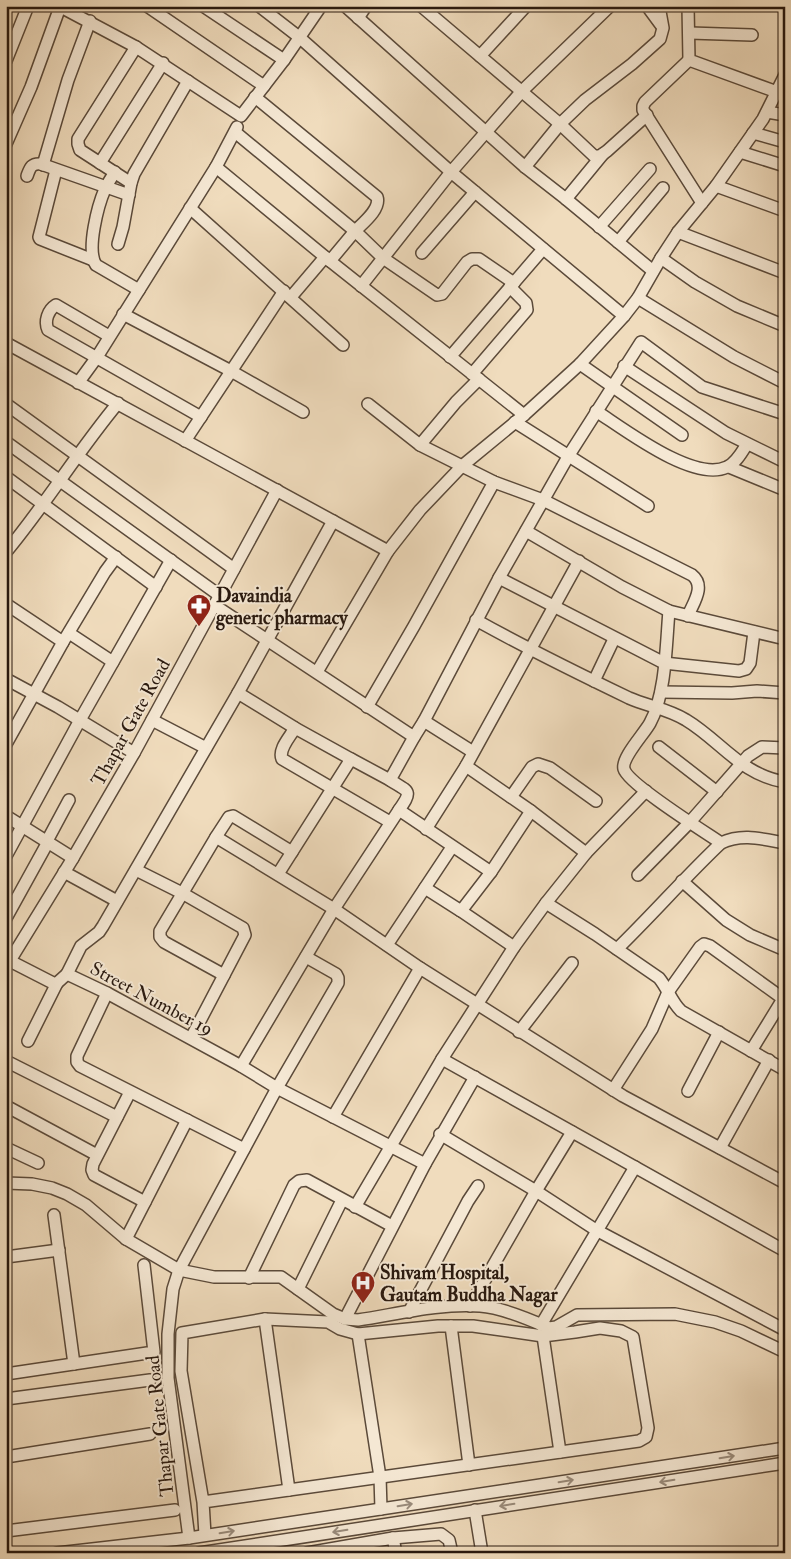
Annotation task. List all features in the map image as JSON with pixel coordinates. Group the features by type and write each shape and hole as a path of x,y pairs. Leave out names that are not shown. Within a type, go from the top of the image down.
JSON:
{"street":[{"path":"6,61 28,6"},
{"path":"6,144 31,87 60,6 163,63 241,116"},
{"path":"148,6 264,86"},
{"path":"203,6 284,60"},
{"path":"259,6 299,36 451,172 624,316"},
{"path":"78,383 216,167 235,132 241,116 284,60 321,6"},
{"path":"345,6 525,167 653,271"},
{"path":"358,18 366,6"},
{"path":"421,6 560,124 594,156 603,154"},
{"path":"361,286 451,172 522,92 610,6"},
{"path":"647,6 663,28"},
{"path":"525,167 560,124 585,100 660,39 663,28 659,6"},
{"path":"688,6 690,32 689,60 642,106 702,203"},
{"path":"480,56 519,9"},
{"path":"43,165 68,80 90,21"},
{"path":"690,32 752,35"},
{"path":"131,183 80,150 78,139 136,47"},
{"path":"689,60 777,92"},
{"path":"100,163 163,63"},
{"path":"317,672 388,551 420,510 462,466 520,418 580,364 624,316 638,298 678,232 716,186 753,133 767,112 785,75"},
{"path":"118,244 134,174 188,80"},
{"path":"185,440 231,371 287,294 327,259 355,231 377,207 379,202 377,197 255,97"},
{"path":"767,112 785,115"},
{"path":"566,199 603,154 647,115"},
{"path":"235,132 355,231 383,258 437,295 442,294 467,262 472,259 479,260 512,285 526,303 527,310 420,445"},
{"path":"753,133 785,142"},
{"path":"740,152 785,166"},
{"path":"27,176 32,165 43,165 129,195"},
{"path":"216,167 327,259 450,356 520,418 568,455 648,506"},
{"path":"599,226 650,169"},
{"path":"56,170 40,236 42,240 92,260 96,265 139,290"},
{"path":"92,260 98,212 106,188 115,172"},
{"path":"716,186 785,211"},
{"path":"618,242 663,188"},
{"path":"422,253 475,192"},
{"path":"190,208 343,345"},
{"path":"678,232 785,273"},
{"path":"450,356 543,249"},
{"path":"661,258 695,282 737,306 785,326"},
{"path":"638,298 734,357 785,383"},
{"path":"109,336 56,305 49,312 46,322 48,330 97,356 128,376 201,417"},
{"path":"123,314 231,371 303,412"},
{"path":"390,780 568,455 641,342 702,387 785,414"},
{"path":"6,343 388,551"},
{"path":"580,364 682,435"},
{"path":"624,366 712,424 747,444 785,462"},
{"path":"6,552 44,505 96,430 118,403"},
{"path":"6,404 234,569"},
{"path":"368,404 420,445 494,482 543,500 697,579 700,589 688,616"},
{"path":"596,411 661,453 682,464 703,469 719,470 729,467 747,444"},
{"path":"6,442 171,560 217,600 267,638 414,737"},
{"path":"729,467 785,490"},
{"path":"6,478 156,587"},
{"path":"367,706 494,482"},
{"name":"Thapar Gate Road","path":"8,964 134,753 277,490"},
{"path":"67,974 81,946 99,932 136,870 238,693 333,521"},
{"path":"526,531 622,587 670,611 785,639"},
{"path":"6,744 66,637 116,557"},
{"path":"6,856 80,720 171,560"},
{"path":"426,829 466,766 579,561"},
{"path":"499,578 555,606 614,639 664,663 739,671 746,669 750,662 754,632"},
{"path":"6,604 113,662"},
{"path":"670,611 661,692 657,708 650,724 626,759 625,772 646,791 721,843"},
{"path":"476,620 530,650 594,681 685,719 742,764 761,776 785,782"},
{"path":"594,681 614,639"},
{"path":"6,679 80,720 134,753"},
{"path":"661,692 732,693 757,691 785,694"},
{"path":"238,693 295,728 407,790 408,794 408,797 334,909 241,1066"},
{"path":"152,720 206,748"},
{"path":"424,721 473,752"},
{"path":"295,728 282,749 282,759 390,822"},
{"path":"658,747 717,792"},
{"path":"638,875 690,822 748,756 762,747 785,748"},
{"path":"278,874 351,759"},
{"path":"510,797 532,767 538,764 550,768 596,801"},
{"path":"466,766 586,853"},
{"path":"355,1207 442,1059 514,946 546,902 586,853 646,791"},
{"path":"6,918 69,800"},
{"path":"399,810 490,872"},
{"path":"461,911 531,812"},
{"path":"6,816 73,858"},
{"path":"224,975 164,942 160,937 160,931 229,817 233,816 292,852"},
{"path":"617,949 721,843 746,836 785,843"},
{"path":"216,837 334,909 420,968 519,1032 614,1090 785,1183"},
{"path":"387,945 452,847"},
{"path":"136,870 182,893 244,928 245,931 245,935 191,1038"},
{"path":"64,872 117,901"},
{"path":"682,881 726,920 750,935 785,950"},
{"path":"424,888 514,946"},
{"path":"546,902 659,978 674,1004 681,1011 785,1070"},
{"path":"614,1090 652,1029 668,992 704,944 710,946 784,999 751,1051"},
{"name":"Thapar Gate Road","path":"189,1538 168,1378 169,1325 173,1289 179,1270 244,1149 338,983 336,974 306,956"},
{"path":"519,1032 572,963"},
{"path":"8,964 57,983 28,1042"},
{"path":"332,1117 420,968"},
{"name":"Street Number 19","path":"57,983 67,974 107,993 191,1038 277,1088 425,1164"},
{"path":"107,993 77,1056 77,1062 80,1066 244,1149"},
{"path":"688,1092 719,1032"},
{"path":"442,1059 785,1251"},
{"path":"720,1148 769,1060"},
{"path":"6,1061 117,1117"},
{"path":"345,1319 440,1134 474,1078"},
{"path":"130,1092 92,1164 92,1170 94,1176 145,1202"},
{"path":"6,1106 97,1155"},
{"path":"126,1239 187,1120"},
{"path":"470,1306 572,1132"},
{"path":"440,1134 536,1191 596,1230 785,1330"},
{"path":"6,1148 38,1163"},
{"path":"560,1452 542,1330 596,1230 635,1167"},
{"path":"249,1278 294,1185 299,1181 307,1180 392,1226"},
{"path":"6,1183 32,1184 52,1188 67,1194 86,1205 126,1239 179,1270 214,1278 281,1277 333,1314 345,1319 358,1320 446,1306 481,1306 507,1312 542,1330 556,1327 577,1315 675,1314 715,1322 741,1331 785,1352"},
{"path":"409,1312 478,1186"},
{"path":"298,1289 342,1200"},
{"path":"54,1215 74,1364"},
{"path":"6,1257 59,1250"},
{"path":"6,1374 154,1352 144,1265"},
{"path":"203,1502 639,1440 646,1437 648,1428 633,1337 621,1331 600,1328 542,1330 473,1326 451,1326 358,1334 340,1329 328,1322 265,1319 182,1333 181,1371 203,1502 205,1536"},
{"path":"265,1319 289,1490"},
{"path":"451,1326 469,1465"},
{"path":"358,1334 380,1478 381,1509"},
{"path":"6,1399 150,1380"},
{"path":"6,1457 150,1434"},
{"path":"61,1552 205,1536 785,1448"},
{"path":"199,1553 785,1463"},
{"path":"765,1466 785,1472"},
{"path":"448,1499 450,1514"},
{"path":"6,1531 175,1510"},
{"path":"475,1510 482,1553"},
{"path":"307,1553 394,1538 441,1534 450,1540 452,1553"},
{"path":"394,1538 396,1553"}],"place":[{"name":"Davaindia generic pharmacy","path":"199,627"},
{"name":"Shivam Hospital, Gautam Buddha Nagar","path":"363,1304"}]}
